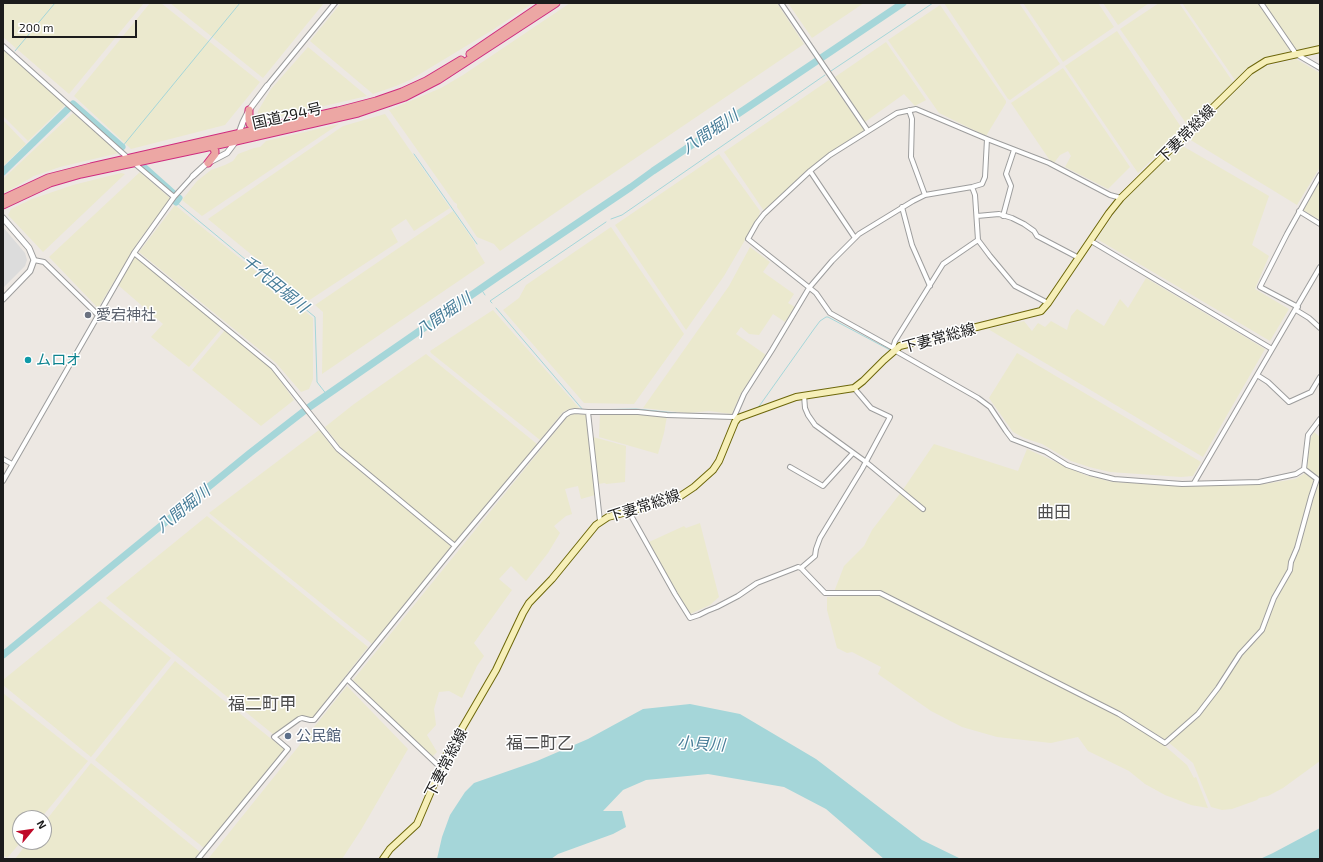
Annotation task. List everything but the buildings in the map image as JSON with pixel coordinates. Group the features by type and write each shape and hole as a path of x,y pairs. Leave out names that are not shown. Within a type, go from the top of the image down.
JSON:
{"highway":[{"name":"国道294号","path":"3,205 50,183 81,174 257,128 338,111 376,101 402,92 426,81 458,62 545,3"},
{"name":"国道294号","path":"3,199 48,178 91,166 131,161 236,141 358,112 405,97 438,80 556,3"},
{"path":"249,110 250,124 257,128"},
{"path":"208,163 215,154 212,146"}],"main road":[{"name":"下妻常総線","path":"854,388 863,381 893,349 900,346 1031,314 1041,310 1048,304 1109,213 1121,198 1250,71 1266,61 1320,49"},
{"path":"735,418 796,397 854,388"},
{"name":"下妻常総線","path":"383,859 390,849 416,824 446,756 496,670 526,608 600,521 608,517 676,499 706,477 719,461 735,418"}],"street":[{"path":"3,480 134,253 174,197 208,163 222,157 227,153 236,141 249,110 335,3"},
{"path":"781,3 868,131"},
{"path":"1261,3 1296,54 1320,68"},
{"path":"3,46 131,161 174,197"},
{"path":"1121,198 1110,195 1049,163 916,109 897,113 830,155 810,171 764,214 756,223 748,239 816,293 830,314 978,398 990,407 1012,439 1046,452 1067,465 1114,479 1182,484 1259,482 1296,474 1304,469"},
{"path":"909,110 912,120 911,156 925,194"},
{"path":"198,859 288,749 274,738 299,719 314,720 455,546 564,415 575,411 638,412 667,415 735,418 744,394 810,288 832,261 859,234 925,194 972,187 982,184 985,177 987,139"},
{"path":"1004,216 1011,186 1006,174 1014,150"},
{"path":"810,171 855,238"},
{"path":"1320,175 1299,211 1260,287 1297,309 1320,328"},
{"path":"972,187 977,216 978,240 1015,286 1048,304"},
{"path":"902,207 912,245 930,286"},
{"path":"1299,211 1320,224"},
{"path":"977,216 998,214 1012,218 1034,231 1037,236 1079,258"},
{"path":"3,218 29,248 34,260 30,271 3,298"},
{"path":"893,349 895,341 943,264 978,240"},
{"path":"1091,241 1272,349"},
{"path":"134,253 273,367 338,449 455,546"},
{"path":"34,260 44,262 98,315"},
{"path":"1194,483 1297,309 1320,267"},
{"path":"1257,375 1268,382 1289,402 1311,392 1320,377"},
{"path":"629,512 690,618 699,616 724,603 757,583 793,569 801,568 815,556 820,538 852,487 890,417 871,408 854,388"},
{"path":"804,396 805,408 815,425 866,462 923,509"},
{"path":"588,412 600,521"},
{"path":"1304,469 1308,436 1320,419"},
{"path":"790,467 823,486 852,453"},
{"path":"3,458 12,464"},
{"path":"801,568 825,594 880,593 1119,714 1165,743 1198,714 1222,682 1240,654 1260,634 1277,592 1290,570 1291,562 1297,548 1317,479 1304,469"},
{"path":"348,679 441,768"}],"shaded area":[{"path":"3,3 144,3 69,94 3,37"},
{"path":"150,3 161,3 260,82 225,125 131,149 74,96"},
{"path":"170,3 324,3 263,78"},
{"path":"341,3 533,3 491,31 410,80 373,94 310,41"},
{"path":"570,3 777,3 804,44 500,251 494,244 477,237 457,207 457,204 454,202 389,110 441,88 463,75"},
{"path":"788,3 864,3 812,38"},
{"path":"944,3 1019,3 1060,64 1010,100 1008,99"},
{"path":"1023,3 1098,3 1114,27 1063,62"},
{"path":"1103,3 1149,3 1118,25"},
{"path":"1159,3 1179,3 1233,82 1188,126 1120,29"},
{"path":"1182,3 1258,3 1291,51 1264,58 1248,67 1235,80"},
{"path":"1264,3 1320,3 1320,45 1296,50"},
{"path":"940,5 1006,101 986,136 939,113 888,40"},
{"path":"1117,31 1183,130 1138,173 1065,66"},
{"path":"886,42 926,100 915,106 904,94 865,122 835,77"},
{"path":"308,47 367,96 277,117 266,118 258,115 258,111 271,89"},
{"path":"3,50 66,104 28,141 3,116"},
{"path":"1296,59 1320,73 1320,167 1297,205 1189,139 1251,75 1264,67"},
{"path":"1063,68 1130,167 1108,189 1065,167 1071,156 1068,151 1060,155 1054,163 1051,162 1011,103"},
{"path":"829,80 865,131 820,160 799,177 799,179 764,211 724,152"},
{"path":"73,113 119,153 60,167 34,176 3,194 3,179"},
{"path":"385,114 450,208 414,231 406,219 391,229 398,242 308,301 208,219 343,126"},
{"path":"3,120 26,144 3,166"},
{"path":"339,124 202,216 182,200 197,181 211,170 233,161 238,154 260,147 266,141"},
{"path":"1181,145 1269,196 1252,245 1269,256 1255,289 1289,309 1270,341 1097,239 1123,201"},
{"path":"719,154 760,211 759,216 724,276 686,330 615,225"},
{"path":"140,172 171,199 138,242 98,308 49,257"},
{"path":"121,173 125,174 43,252 8,215 11,209 32,199 73,185"},
{"path":"1320,181 1320,220 1303,210"},
{"path":"175,205 313,318 313,379 309,389 301,392 276,363 139,252"},
{"path":"453,211 474,242 485,263 322,374 323,312 315,305"},
{"path":"3,227 25,253 27,260 25,266 3,288"},
{"path":"611,227 684,334 634,404 584,403 503,310 519,298 526,285"},
{"path":"750,247 770,262 763,272 794,294 788,303 795,307 785,322 773,314 759,335 749,334 741,327 736,334 766,355 740,395 732,414 709,411 688,413 643,408 729,286"},
{"path":"135,257 222,328 189,367 151,337 163,324 118,285"},
{"path":"1146,278 1265,349 1203,457 988,329 1024,321 1032,331 1038,323 1045,327 1051,321 1067,330 1071,316 1077,309 1104,326 1120,299 1128,308"},
{"path":"493,310 579,408 569,409 563,412 540,440 430,351"},
{"path":"225,330 272,369 294,400 261,426 192,370"},
{"path":"1017,353 1201,462 1193,476 1181,477 1110,472 1089,467 1071,461 1042,444 1024,438 1013,432 989,398"},
{"path":"426,354 537,444 455,544 342,449 325,427 354,404"},
{"path":"617,412 667,416 658,454 599,437 600,413"},
{"path":"575,414 587,415 595,495 581,499 578,486 565,489 572,514 566,516 554,526 560,533 548,553 526,581 511,566 499,579 512,590 474,643 484,656 477,666 462,698 449,691 439,692 434,709 436,725 427,735 437,752 432,757 353,680 568,416"},
{"path":"319,430 336,451 452,547 372,644 209,513"},
{"path":"1314,432 1320,437 1320,761 1283,788 1268,796 1232,809 1222,810 1211,807 1193,763 1167,741 1121,712 879,590 834,592 844,566 864,546 872,530 902,491 934,444 1018,471 1027,449 1085,475 1112,482 1230,486 1264,484 1295,479 1304,474 1307,468 1310,439"},
{"path":"593,437 626,446 625,482 598,484"},
{"path":"207,516 368,647 312,719 302,715 274,735 106,598"},
{"path":"700,523 719,597 710,605 690,614 649,542 684,526 686,528"},
{"path":"878,594 1120,716 1165,746 1187,765 1194,778 1196,777 1208,808 1191,805 1165,795 1145,784 1129,771 1088,751 1078,737 1051,743 997,737 962,727 931,711 878,674 881,667 852,652 847,653 837,648 827,610 827,597"},
{"path":"100,601 171,658 91,757 3,685 3,680"},
{"path":"175,661 285,750 204,848 95,760"},
{"path":"347,686 408,749 361,830 342,859 208,859"},
{"path":"3,693 88,761 48,810 12,810 12,850 14,850 7,858 3,855"},
{"path":"91,763 200,852 195,859 15,859 22,850 52,850 52,813"}],"water":[{"name":"小貝川","path":"690,704 740,714 816,759 922,840 961,859 884,859 826,809 784,787 708,774 646,780 623,790 603,811 622,811 626,827 613,834 558,854 551,859 437,859 442,837 450,815 465,792 474,783 537,761 588,739 643,709"},
{"path":"1320,828 1320,859 1260,859 1273,853"}],"waterway":[{"path":"15,51 55,3"},
{"path":"122,147 240,3"},
{"name":"八間堀川","path":"3,655 250,453 308,408 653,171 903,3"},
{"path":"831,71 933,3"},
{"path":"611,219 622,215 825,75"},
{"name":"千代田堀川","path":"3,172 73,104 122,147"},
{"path":"414,154 477,244"},
{"name":"千代田堀川","path":"145,168 173,193"},
{"name":"千代田堀川","path":"176,202 179,198"},
{"name":"千代田堀川","path":"176,202 315,317 317,382 327,395"},
{"path":"492,303 490,301 606,222"},
{"path":"481,289 485,295"},
{"path":"496,308 583,410 636,409 676,413"},
{"path":"737,415 757,408 760,405 814,329 820,321 826,317 890,350"},
{"path":"693,414 728,415"}],"place":[{"name":"愛宕神社","path":"88,315"},
{"name":"ムロオ","path":"28,360"},
{"name":"公民館","path":"288,736"}],"district":[{"name":"曲田","path":"1054,512"},
{"name":"福二町甲","path":"262,704"},
{"name":"福二町乙","path":"540,743"}]}
